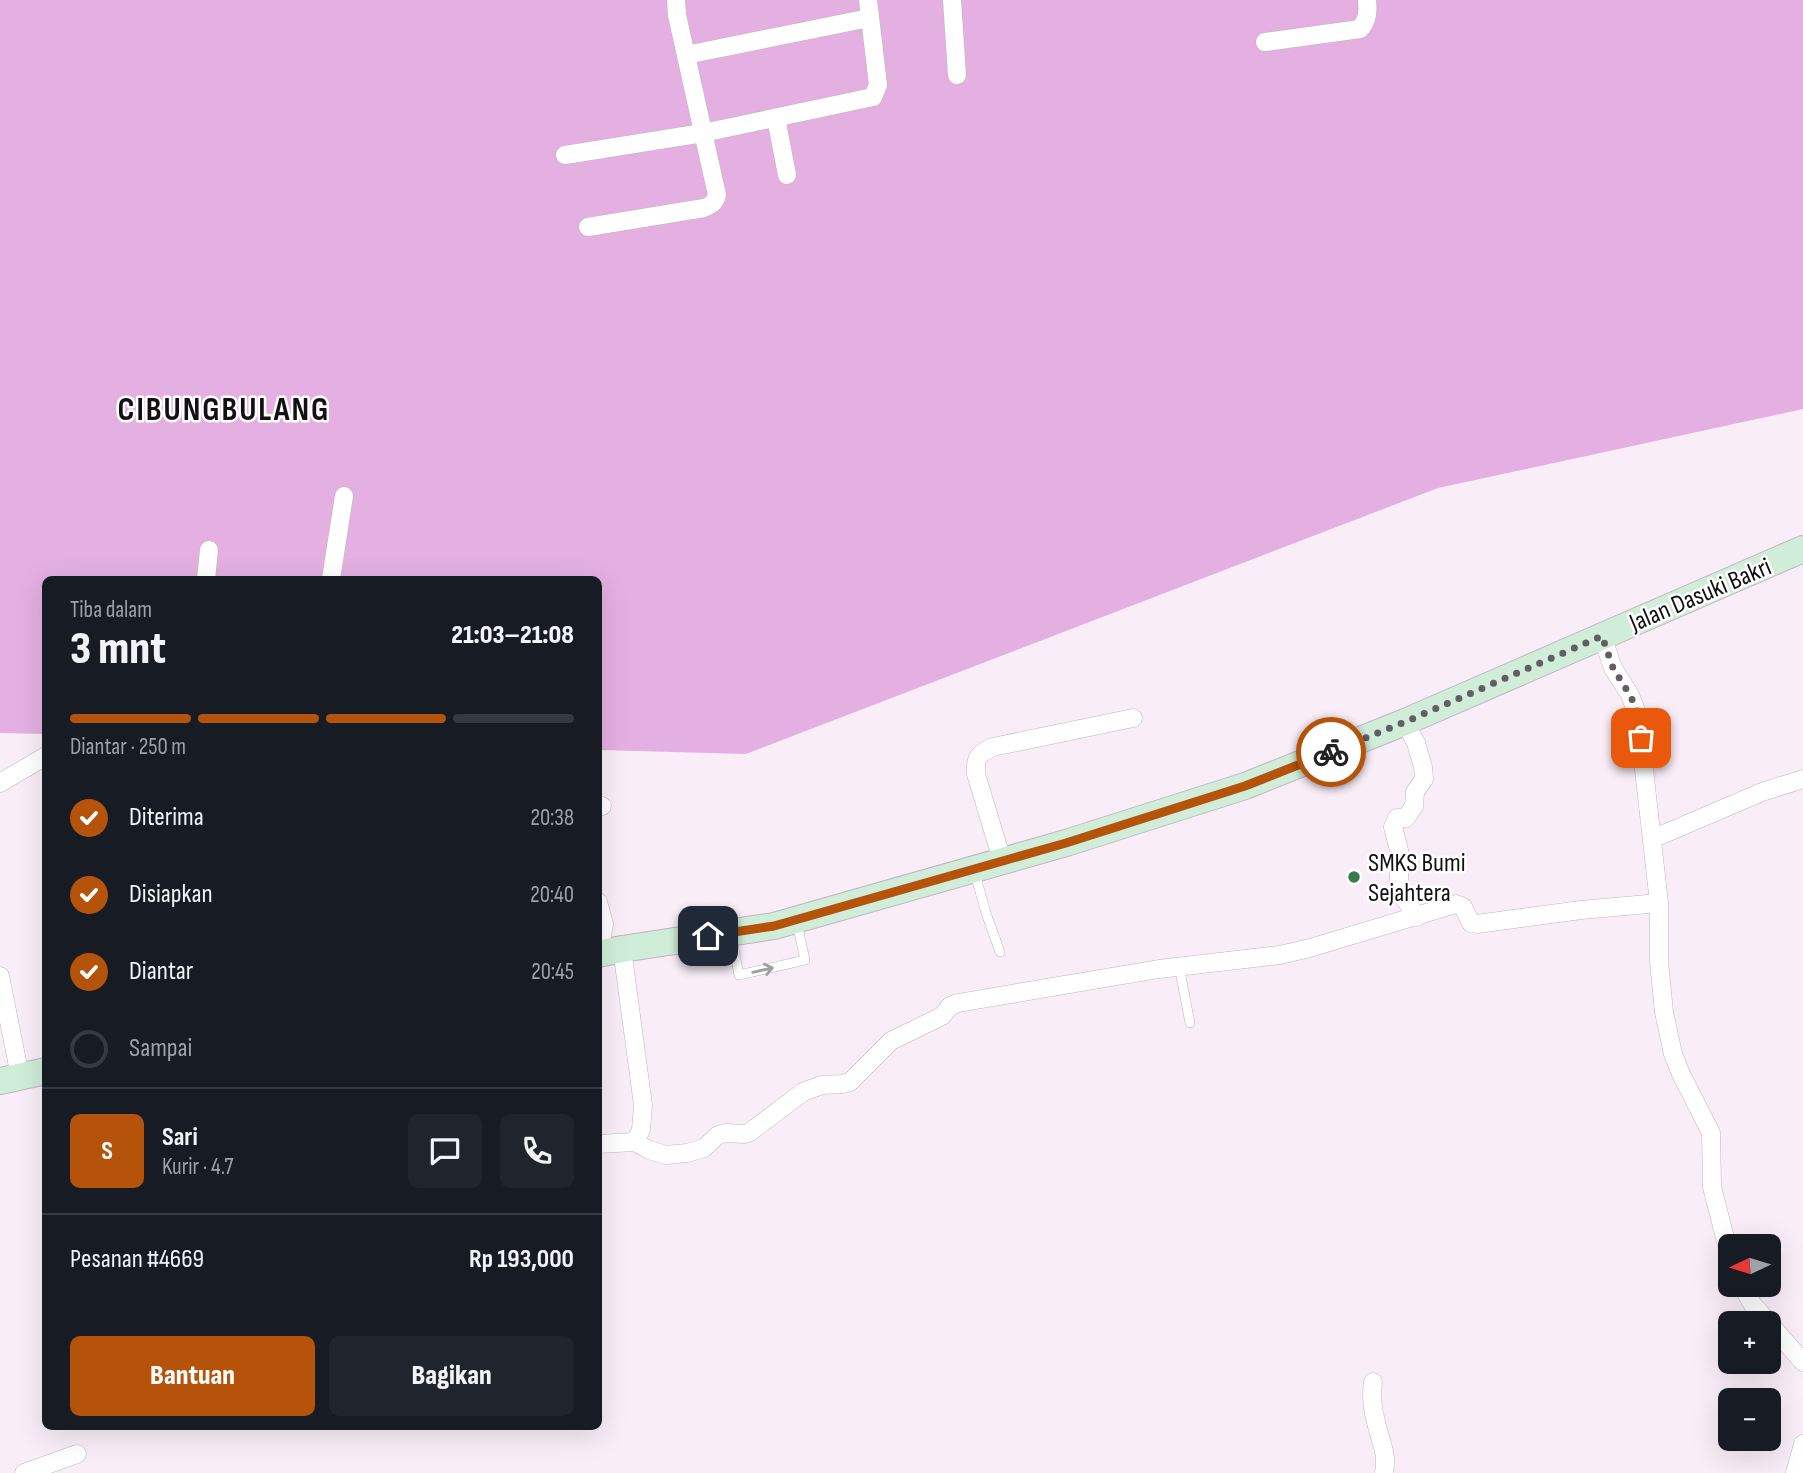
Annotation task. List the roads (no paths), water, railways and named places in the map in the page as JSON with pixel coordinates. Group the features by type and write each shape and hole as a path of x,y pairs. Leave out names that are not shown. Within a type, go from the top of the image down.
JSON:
{"main road":[{"name":"Jalan Dasuki Bakri","path":"606,952 774,926 1079,839 1245,786 1405,722 1803,549"}],"street":[{"path":"588,227 704,208 715,201 717,195 677,15 676,0"},
{"path":"952,0 957,75"},
{"path":"1265,42 1360,29 1368,13 1367,0"},
{"path":"565,155 703,133 873,97 878,85 869,9 686,55"},
{"path":"776,118 787,175"},
{"path":"331,576 344,496"},
{"path":"206,576 209,550"},
{"path":"1602,636 1613,668 1630,695 1638,716 1659,903 1659,962 1667,1028 1681,1074 1711,1133 1712,1187 1724,1234"},
{"path":"1002,860 976,774 975,762 981,753 993,747 1133,718"},
{"path":"1405,722 1416,743 1424,779 1415,792 1414,806 1406,818 1397,818 1393,827 1399,850 1399,884 1404,898 1417,917"},
{"path":"0,783 42,758"},
{"path":"1652,839 1762,792 1803,779"},
{"path":"602,1144 635,1142 649,1150 666,1154 687,1153 704,1148 718,1135 745,1134 803,1092 850,1082 891,1041 942,1016 950,1006 958,1003 1179,966 1280,955 1456,904 1463,907 1471,923 1477,924 1659,903"},
{"path":"602,917 606,952 643,1104 642,1130 635,1142"},
{"path":"0,976 22,1076"},
{"path":"1781,1337 1803,1362"},
{"path":"1374,1382 1372,1406 1386,1456 1384,1473"},
{"path":"1795,1473 1803,1444"},
{"path":"24,1473 77,1454"}],"lane":[{"path":"974,868 1000,952"},
{"path":"730,932 739,975 805,960 797,920"},
{"path":"1179,966 1190,1023"}],"place":[{"name":"SMKS Bumi Sejahtera","path":"1354,877"}],"district":[{"name":"CIBUNGBULANG","path":"224,408"}]}
